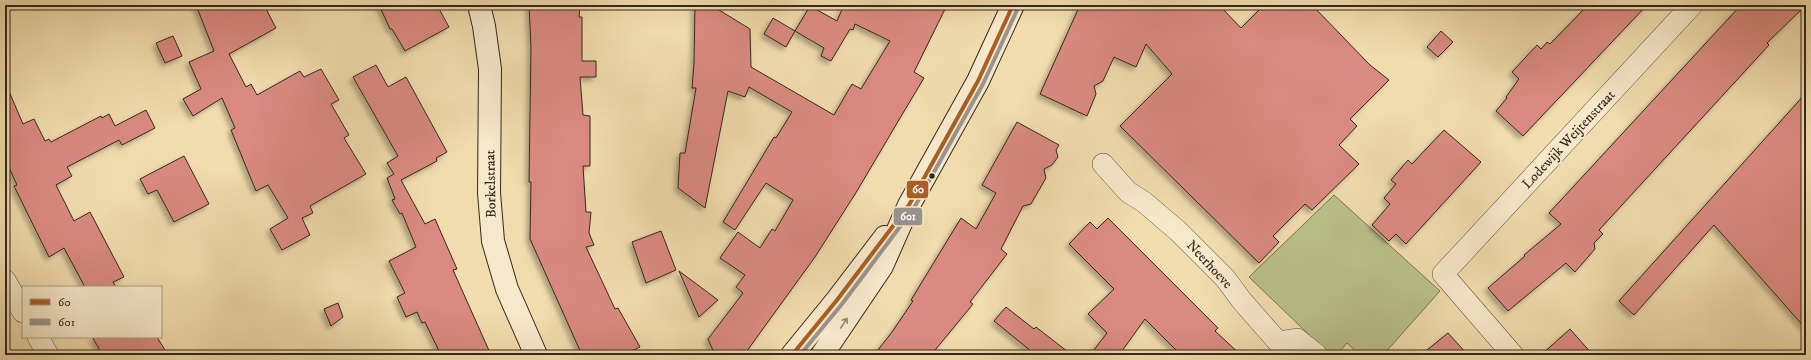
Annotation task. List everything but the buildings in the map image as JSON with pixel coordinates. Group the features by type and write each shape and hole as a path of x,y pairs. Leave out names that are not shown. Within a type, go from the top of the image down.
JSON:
{"main road":[{"name":"Borkelstraat","path":"479,5 484,26 490,69 489,193 493,241 507,289 536,355"},
{"path":"822,355 882,266 910,204 978,81 1013,5"},
{"path":"792,355 837,300 910,204"}],"street":[{"name":"Lodewijk Weijtenstraat","path":"1513,355 1443,274 1692,5"},
{"name":"Neerhoeve","path":"1103,164 1128,192 1144,202 1178,231 1225,278 1242,301 1278,342 1298,339 1317,355"},
{"path":"5,280 22,310"},
{"path":"39,338 48,355"}],"green space":[{"path":"1334,195 1440,291 1383,355 1360,355 1347,343 1337,355 1330,355 1249,277"}],"transit line":[{"name":"60","path":"792,355 837,300 909,205 978,81 1013,5"},
{"name":"601","path":"800,355 842,304 914,208 983,84 1018,8"}]}
